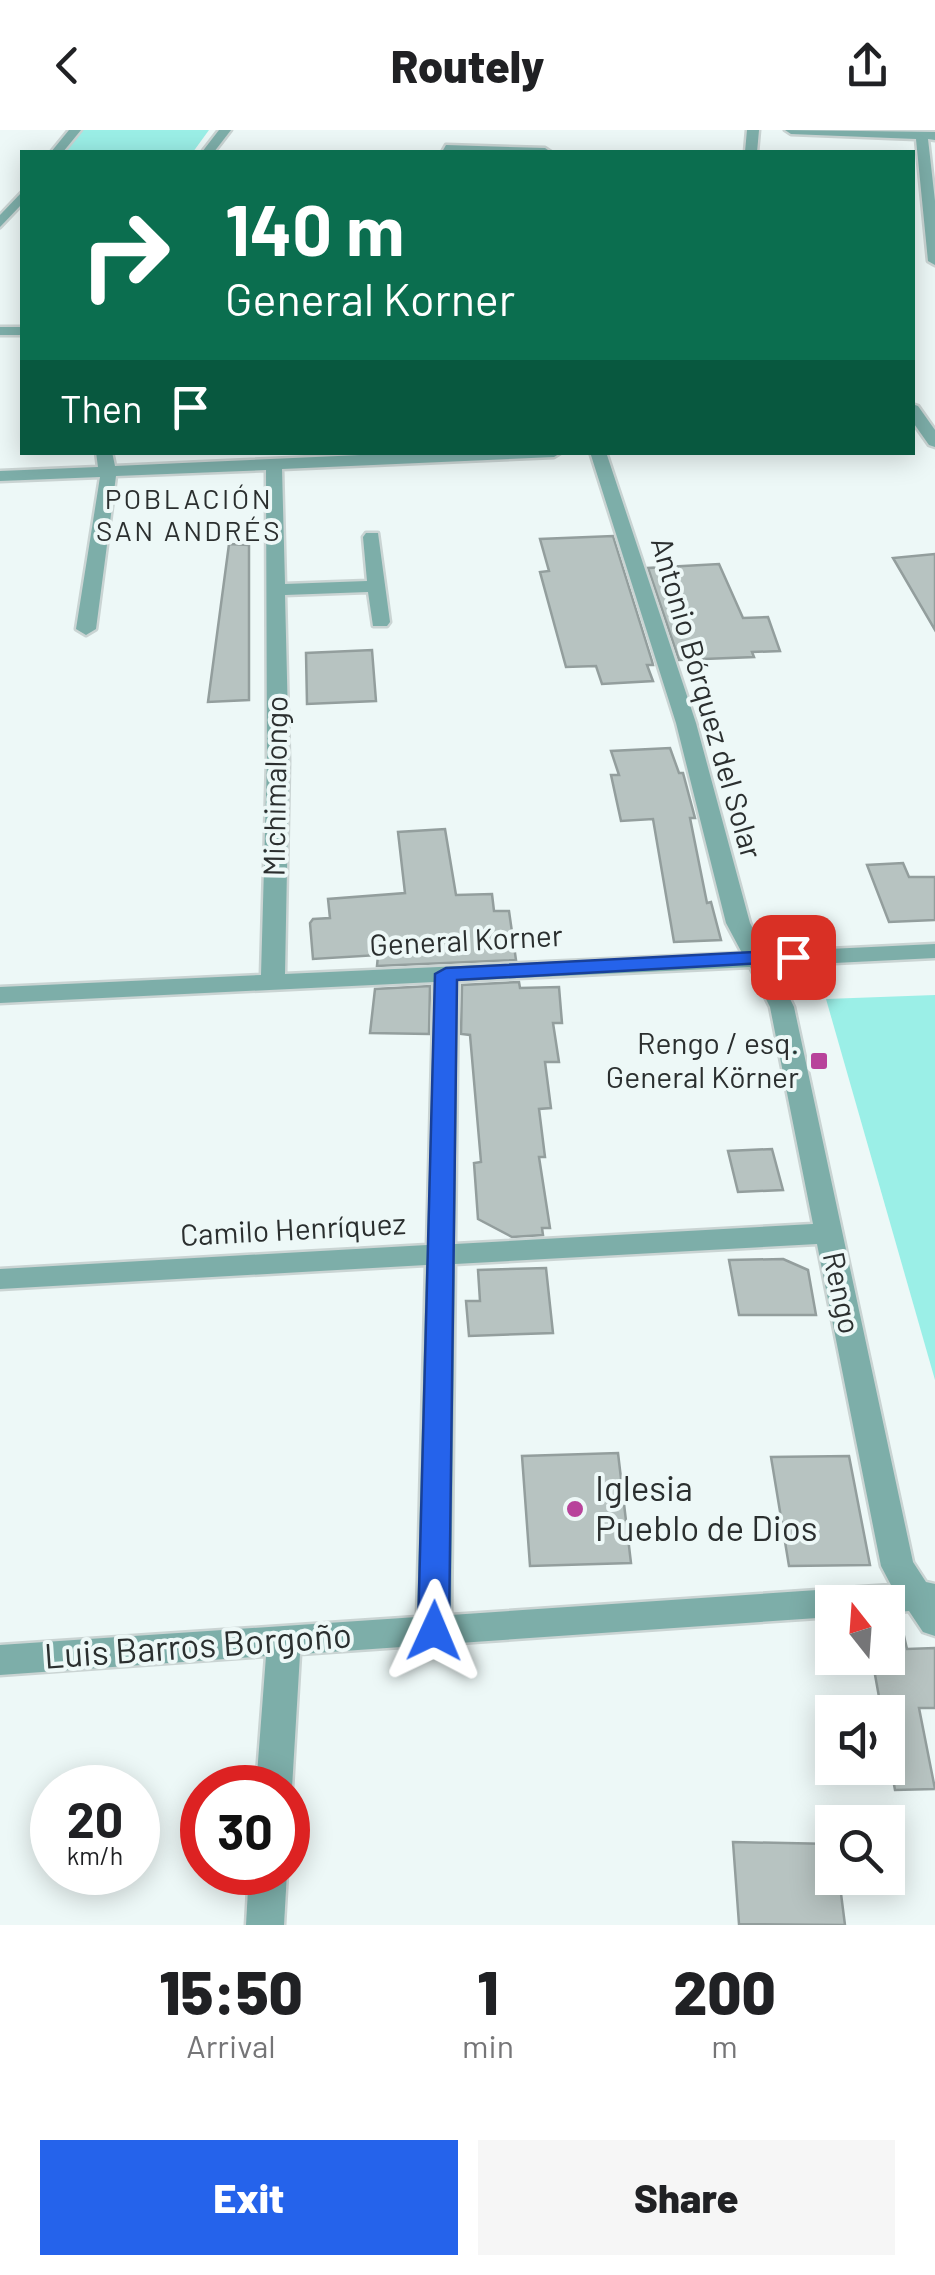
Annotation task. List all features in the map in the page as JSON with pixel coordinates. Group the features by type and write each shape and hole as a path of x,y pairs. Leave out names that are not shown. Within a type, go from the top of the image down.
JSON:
{"street":[{"path":"59,150 75,130"},
{"path":"210,150 225,130"},
{"path":"791,130 926,134 931,266"},
{"path":"0,224 20,199"},
{"path":"915,412 934,439"},
{"path":"86,628 109,482 104,455"},
{"path":"0,476 106,472 249,459 274,465 489,455"},
{"name":"Antonio Bórquez del Solar","path":"599,455 675,685 738,922 758,958"},
{"name":"Michimalongo","path":"272,982 278,590 274,465"},
{"path":"372,536 380,622"},
{"path":"278,590 376,586"},
{"name":"General Korner","path":"0,995 935,950"},
{"name":"Rengo","path":"758,958 782,1008 897,1566 929,1605"},
{"path":"434,1631 446,974"},
{"name":"Camilo Henríquez","path":"0,1279 828,1233"},
{"name":"Luis Barros Borgoño","path":"0,1660 434,1631 929,1605"},
{"path":"276,1765 284,1641"},
{"path":"264,1925 266,1895"}],"shaded area":[{"path":"79,130 209,130 194,150 64,150"},
{"path":"935,995 935,1380 826,999"}],"building":[{"path":"613,536 652,661 653,665 647,665 653,681 602,684 596,666 566,667 540,572 549,571 540,539"},
{"path":"229,544 249,545 249,700 208,702"},
{"path":"935,554 935,630 893,558"},
{"path":"719,564 743,618 768,617 780,651 752,652 754,657 679,660 648,568"},
{"path":"372,650 376,701 307,704 306,653"},
{"path":"670,748 679,773 683,773 695,818 690,818 707,903 711,902 721,940 674,942 653,819 621,821 611,775 619,775 611,751"},
{"path":"445,829 456,895 492,894 494,911 509,911 516,960 377,966 378,955 313,959 310,923 313,919 330,918 328,899 405,893 398,832"},
{"path":"903,863 909,877 935,877 935,920 889,922 867,865"},
{"path":"519,982 520,988 559,987 562,1023 553,1023 559,1062 545,1062 551,1108 539,1109 545,1157 539,1157 550,1228 542,1228 543,1235 512,1237 478,1219 474,1163 481,1162 470,1035 461,1034 462,985"},
{"path":"430,986 429,1034 370,1033 375,989"},
{"path":"772,1149 783,1190 738,1192 728,1151"},
{"path":"783,1259 808,1270 816,1315 739,1315 729,1260"},
{"path":"546,1268 553,1333 469,1336 466,1301 480,1301 478,1270"},
{"name":"Iglesia Pueblo de Dios","path":"618,1453 631,1563 530,1566 522,1456"},
{"path":"849,1456 870,1565 789,1566 771,1457"},
{"path":"905,1640 907,1649 935,1648 935,1708 919,1708 935,1789 895,1790 894,1785 905,1785 905,1695 879,1695 875,1675 905,1675"},
{"path":"733,1842 815,1844 815,1895 841,1895 845,1925 739,1924"}],"place":[{"name":"Rengo / esq. General Körner","path":"819,1061"},
{"name":"Iglesia Pueblo de Dios","path":"575,1509"}],"district":[{"name":"POBLACIÓN SAN ANDRÉS","path":"189,515"}],"route":[{"path":"434,1631 446,974 793,957"}]}
